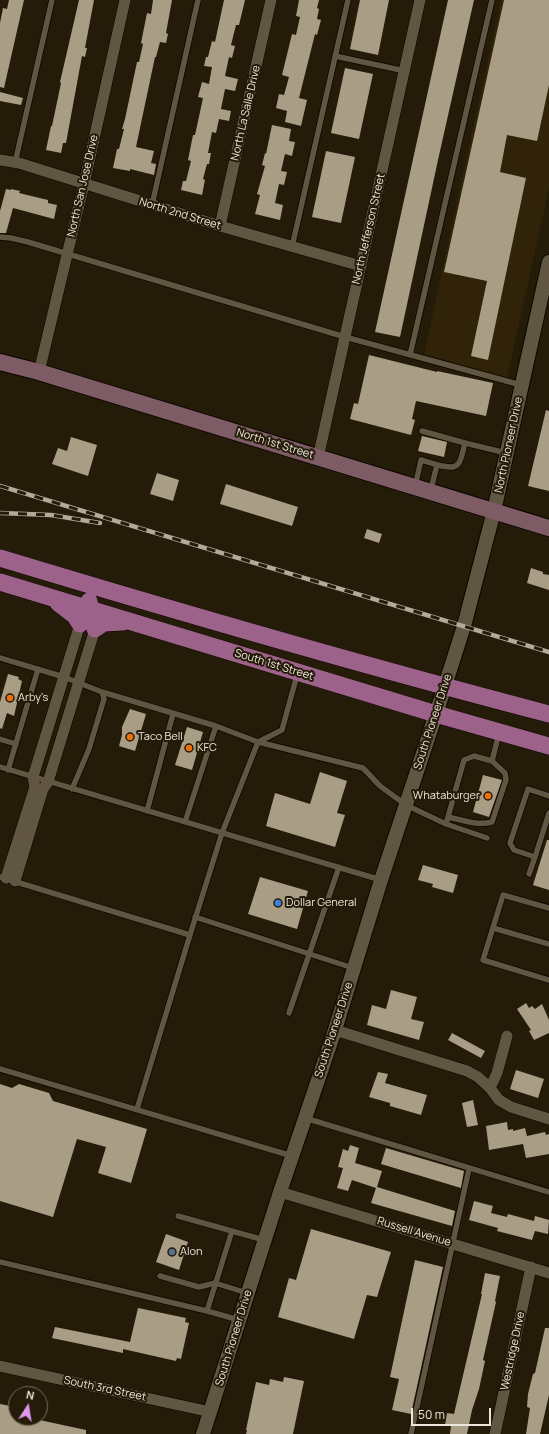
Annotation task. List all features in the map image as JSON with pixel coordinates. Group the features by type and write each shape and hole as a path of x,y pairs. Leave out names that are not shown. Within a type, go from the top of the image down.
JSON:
{"main road":[{"name":"North 1st Street","path":"0,362 39,372 549,528"},
{"path":"0,558 78,582 444,687 549,714"},
{"name":"South 1st Street","path":"0,582 436,714 549,746"},
{"path":"78,582 88,596 90,608 87,626"},
{"path":"44,595 68,609 87,626 113,622 131,622"},
{"path":"90,608 97,601 124,595"}],"street":[{"name":"North San Jose Drive","path":"39,372 84,184 124,0"},
{"name":"North La Salle Drive","path":"220,226 271,0"},
{"name":"North Jefferson Street","path":"318,458 420,0"},
{"name":"North 2nd Street","path":"0,160 15,163 291,247 361,266"},
{"name":"North Pioneer Drive","path":"464,626 494,511 549,262"},
{"path":"7,879 35,787 34,777 64,677 87,626"},
{"path":"7,879 43,789 48,782 79,682 87,626"},
{"name":"South Pioneer Drive","path":"203,1434 240,1321 247,1293 335,1030 381,880 464,626"},
{"path":"335,1030 467,1071 478,1077 490,1088 499,1100 511,1107 549,1119"},
{"path":"490,1088 497,1073 507,1036"},
{"name":"Russell Avenue","path":"280,1192 549,1272"},
{"name":"Westridge Drive","path":"495,1434 531,1267"},
{"name":"South 3rd Street","path":"0,1366 210,1412"}],"lane":[{"path":"15,163 52,0"},
{"path":"152,205 198,0"},
{"path":"291,247 348,0"},
{"path":"410,355 492,0"},
{"path":"335,56 405,71"},
{"path":"0,238 11,238 345,337 522,386"},
{"path":"422,431 507,453"},
{"path":"415,487 421,460 449,468 455,466 459,463 465,443"},
{"path":"430,492 437,464"},
{"path":"0,658 64,677 102,692 216,726 258,742 363,768 380,786 406,805 446,824 487,838"},
{"path":"8,770 38,669"},
{"path":"136,1109 222,833 258,742 282,730 298,672"},
{"path":"72,789 89,749 104,699 102,692"},
{"path":"147,811 173,714"},
{"path":"185,822 216,726"},
{"path":"492,761 500,732"},
{"path":"0,739 16,744"},
{"path":"446,824 464,760 474,756 492,761 505,772 506,780 492,822 475,824 448,817"},
{"path":"0,767 381,880"},
{"path":"535,857 514,850 510,843 528,789 549,796"},
{"path":"529,874 549,813"},
{"path":"289,1012 339,867"},
{"path":"7,879 190,935"},
{"path":"549,908 504,895 483,960 549,980"},
{"path":"195,917 354,968"},
{"path":"493,928 549,944"},
{"path":"0,1069 292,1156"},
{"path":"305,1118 469,1169 549,1192"},
{"path":"411,1434 469,1169"},
{"path":"178,1216 265,1240"},
{"path":"207,1311 232,1232"},
{"path":"0,1262 207,1311 240,1321"},
{"path":"160,1276 199,1287 215,1283 247,1293"}],"shaded area":[{"path":"501,0 549,0 549,189 507,378 424,354"}],"building":[{"path":"9,0 24,0 4,88 0,87 0,23 3,8 7,9"},
{"path":"79,0 94,0 85,48 87,48 85,57 82,56 66,143 63,143 61,153 46,150"},
{"path":"153,0 172,0 166,33 168,34 166,43 160,42 155,57 136,147 154,151 151,163 156,164 154,175 130,169 130,171 113,168 117,149 119,149 124,129 122,129 137,62 139,62 143,44 141,43 147,13 151,14"},
{"path":"224,0 245,0 239,25 236,25 231,45 235,46 232,58 229,57 225,76 238,79 235,91 225,89 221,109 231,111 229,121 219,119 216,133 212,132 208,153 211,153 209,164 207,164 203,179 205,180 202,195 181,190 183,181 186,181 191,161 188,160 203,98 198,97 202,82 209,84 212,67 204,66 206,57 208,57 212,41 215,42"},
{"path":"299,0 319,0 317,19 321,20 317,35 315,34 299,98 307,100 301,126 285,122 287,111 276,108 279,94 284,95 289,77 282,75 292,34 296,35 300,17 296,16"},
{"path":"360,0 389,0 378,55 350,49"},
{"path":"448,0 474,0 400,337 375,332"},
{"path":"504,0 549,0 549,85 537,141 507,135 500,172 526,178 488,360 471,356 487,281 444,272"},
{"path":"345,68 373,74 359,139 331,133"},
{"path":"0,92 23,98 21,105 0,101"},
{"path":"272,125 291,129 289,141 295,142 292,156 285,154 281,171 287,172 284,185 279,184 275,203 283,205 280,220 255,214 260,195 257,194 265,166 262,165 265,153 266,154"},
{"path":"326,151 355,157 341,223 312,217"},
{"path":"6,189 20,191 19,193 48,200 48,203 57,205 54,219 13,208 6,233 0,233 0,211"},
{"path":"369,355 437,372 493,383 486,416 416,401 412,419 415,420 411,435 350,419 354,403 358,404"},
{"path":"546,410 549,411 549,491 528,486"},
{"path":"422,436 447,442 444,457 418,451"},
{"path":"71,437 97,445 88,476 52,464 58,448 67,451"},
{"path":"157,473 179,480 173,501 150,494"},
{"path":"226,484 298,507 292,526 220,504"},
{"path":"367,529 382,534 379,543 364,538"},
{"path":"531,568 543,572 543,574 549,575 549,590 527,583"},
{"name":"Arby's","path":"8,674 19,677 18,679 22,681 14,716 7,713 2,729 0,728 0,702"},
{"name":"Taco Bell","path":"130,709 146,714 135,751 119,746 122,735 122,727"},
{"name":"KFC","path":"187,727 203,732 192,770 175,765"},
{"path":"320,772 347,781 337,813 345,815 335,847 266,826 275,793 310,804"},
{"name":"Whataburger","path":"483,775 502,780 489,817 473,812"},
{"path":"547,840 549,840 549,890 533,885"},
{"path":"423,865 458,875 453,893 432,887 433,884 418,880"},
{"name":"Dollar General","path":"260,877 308,891 297,929 248,914"},
{"path":"391,990 417,997 411,1019 424,1022 419,1040 367,1025 372,1005 386,1009"},
{"path":"526,1003 529,1008 532,1006 535,1009 542,1004 549,1020 549,1033 534,1040 529,1031 531,1030 517,1009"},
{"path":"452,1033 485,1051 481,1058 448,1040"},
{"path":"516,1070 544,1079 538,1098 510,1089"},
{"path":"378,1072 388,1074 385,1083 427,1095 421,1115 390,1106 390,1103 369,1097"},
{"path":"0,1084 12,1088 19,1084 49,1093 53,1101 147,1129 131,1183 98,1173 106,1147 77,1139 53,1217 0,1201"},
{"path":"473,1100 478,1125 467,1127 462,1103"},
{"path":"507,1122 508,1130 513,1129 513,1131 525,1128 527,1136 545,1132 546,1135 549,1134 549,1154 526,1158 523,1144 489,1150 486,1126"},
{"path":"350,1145 359,1148 355,1163 382,1171 377,1187 455,1211 452,1226 371,1203 376,1188 352,1180 348,1191 337,1188 343,1168 338,1167 343,1149 348,1151"},
{"path":"386,1148 464,1171 461,1188 381,1164"},
{"path":"474,1201 493,1206 491,1213 507,1217 508,1214 534,1221 535,1216 549,1220 548,1234 535,1231 532,1240 497,1231 498,1228 469,1220"},
{"path":"311,1229 391,1252 377,1297 367,1295 354,1339 278,1317 289,1278 296,1280"},
{"path":"166,1234 188,1242 179,1270 156,1262"},
{"path":"415,1260 443,1267 411,1414 392,1410 399,1379 390,1377"},
{"path":"485,1273 500,1276 496,1302 483,1360 485,1361 479,1389 472,1410 467,1434 450,1434 451,1426 445,1425 447,1413 454,1414 482,1294"},
{"path":"138,1308 186,1318 185,1322 189,1323 181,1359 177,1358 176,1361 123,1349 123,1353 52,1338 55,1327 130,1342"},
{"path":"545,1328 549,1328 549,1395 540,1434 526,1434 530,1408 527,1407 528,1394 533,1374 535,1373"},
{"path":"284,1377 304,1381 293,1434 246,1434 256,1382 269,1385 270,1379 283,1382"},
{"path":"0,1404 8,1406 8,1426 48,1426 48,1422 86,1430 86,1434 0,1434"}],"railway":[{"path":"0,486 549,652"},
{"path":"0,513 51,515 100,523"}],"place":[{"name":"Arby's","path":"10,698"},
{"name":"Taco Bell","path":"130,737"},
{"name":"KFC","path":"189,748"},
{"name":"Whataburger","path":"488,796"},
{"name":"Dollar General","path":"278,903"},
{"name":"Alon","path":"172,1252"}]}
